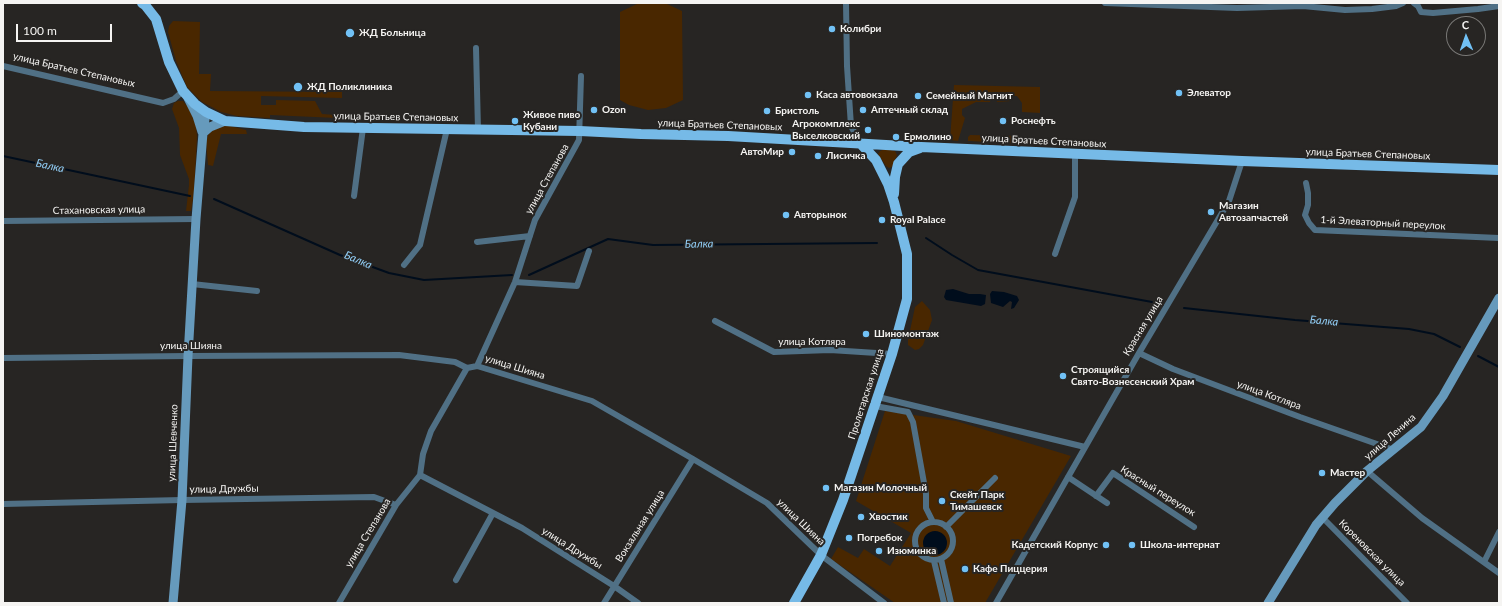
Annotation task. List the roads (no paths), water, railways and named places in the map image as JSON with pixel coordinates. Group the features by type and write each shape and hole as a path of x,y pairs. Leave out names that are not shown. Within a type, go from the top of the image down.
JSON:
{"main road":[{"path":"142,3 156,19 169,62 184,92"},
{"name":"улица Братьев Степановых","path":"184,92 195,104 206,112 225,120 304,127 580,131 1242,162 1499,170"},
{"name":"улица Шевченко","path":"184,92 195,112 203,133"},
{"name":"улица Шевченко","path":"173,603 182,500 196,219 206,112"},
{"path":"203,133 210,127 225,120"},
{"name":"Пролетарская улица","path":"794,603 821,555 843,500 904,314 908,278 907,254 894,202 888,184 876,160 860,143"},
{"path":"894,202 894,177 898,164 909,152 921,147"},
{"name":"улица Ленина","path":"1268,603 1316,525 1335,502 1367,471 1421,427 1443,396 1499,298"}],"street":[{"name":"Пролетарская улица","path":"846,3 851,126 860,143"},
{"path":"1105,3 1237,8 1303,6 1345,10 1372,9 1396,6 1403,3"},
{"path":"1414,3 1418,6 1421,12 1433,13 1478,10 1499,6"},
{"path":"476,48 478,130"},
{"name":"улица Братьев Степановых","path":"3,66 163,103 174,99 184,92"},
{"name":"улица Степанова","path":"477,366 515,282 535,220 579,140 581,76"},
{"path":"354,196 363,128"},
{"path":"404,265 420,245 448,129"},
{"path":"1055,254 1075,197 1075,154"},
{"name":"Красная улица","path":"996,603 1139,353 1229,201 1242,162"},
{"name":"1-й Элеваторный переулок","path":"1306,184 1308,205 1305,214 1309,223 1315,230 1499,238"},
{"name":"Стахановская улица","path":"3,222 196,219"},
{"path":"477,242 530,236"},
{"path":"515,282 577,286 589,251"},
{"path":"192,284 257,291"},
{"name":"улица Котляра","path":"715,321 774,352 830,350 892,354"},
{"name":"улица Котляра","path":"1139,353 1180,372 1394,450"},
{"name":"улица Шияна","path":"3,358 399,355 455,362 467,368 477,366 592,401 693,459 767,503 821,555 884,603"},
{"path":"420,475 423,454 431,431 467,368"},
{"path":"876,402 1085,447"},
{"path":"876,402 908,412 913,422 926,494 926,508 933,522"},
{"name":"Вокзальная улица","path":"604,603 693,459"},
{"path":"1367,471 1422,518 1499,573"},
{"name":"Красный переулок","path":"1096,496 1113,473 1194,527"},
{"name":"улица Степанова","path":"339,603 396,505 420,475"},
{"name":"улица Дружбы","path":"420,475 522,528 614,586 638,603"},
{"path":"1068,477 1106,502"},
{"path":"946,527 995,478"},
{"name":"улица Дружбы","path":"3,504 374,497 396,505"},
{"path":"456,580 493,513"},
{"name":"Кореновская улица","path":"1322,517 1407,603"},
{"path":"933,522 943,524 946,527 950,531 953,540 951,550 941,559 934,561 924,558 917,552 914,542 916,532 923,525 933,522"},
{"path":"1484,562 1499,532"},
{"path":"941,559 951,603"},
{"path":"934,561 944,603"}],"water":[{"path":"953,289 969,294 986,295 985,304 981,306 946,300 944,297 946,290"},
{"path":"992,291 1004,292 1017,296 1019,300 1014,308 1011,309 1012,302 1010,301 1003,307 991,303 990,294"},
{"path":"935,531 940,532 946,538 946,548 940,554 935,555 930,554 924,548 923,543 924,538 930,532"}],"waterway":[{"name":"Балка","path":"3,156 190,196"},
{"name":"Балка","path":"214,199 340,255 389,273 424,280 512,275"},
{"name":"Балка","path":"926,238 978,270 1152,302"},
{"name":"Балка","path":"529,275 608,239 653,245 877,243"},
{"name":"Балка","path":"1184,308 1295,320 1409,329 1434,334 1460,347"},
{"name":"Балка","path":"1478,356 1499,367"}],"place":[{"name":"Колибри","path":"832,29"},
{"name":"ЖД Больница","path":"350,33"},
{"name":"ЖД Поликлиника","path":"298,87"},
{"name":"Элеватор","path":"1179,93"},
{"name":"Каса автовокзала","path":"808,95"},
{"name":"Семейный Магнит","path":"918,96"},
{"name":"Ozon","path":"594,110"},
{"name":"Аптечный склад","path":"863,110"},
{"name":"Бристоль","path":"767,111"},
{"name":"Живое пиво Кубани","path":"515,121"},
{"name":"Роснефть","path":"1003,121"},
{"name":"Агрокомплекс Выселковский","path":"868,130"},
{"name":"Ермолино","path":"896,137"},
{"name":"АвтоМир","path":"792,152"},
{"name":"Лисичка","path":"818,156"},
{"name":"Магазин Автозапчастей","path":"1211,212"},
{"name":"Авторынок","path":"786,215"},
{"name":"Royal Palace","path":"882,220"},
{"name":"Шиномонтаж","path":"866,334"},
{"name":"Строящийся Свято-Вознесенский Храм","path":"1063,376"},
{"name":"Мастер","path":"1322,473"},
{"name":"Магазин Молочный","path":"826,488"},
{"name":"Скейт Парк Тимашевск","path":"942,501"},
{"name":"Хвостик","path":"861,517"},
{"name":"Погребок","path":"849,538"},
{"name":"Кадетский Корпус","path":"1106,545"},
{"name":"Школа-интернат","path":"1132,545"},
{"name":"Изюминка","path":"879,551"},
{"name":"Кафе Пиццерия","path":"965,569"}]}
